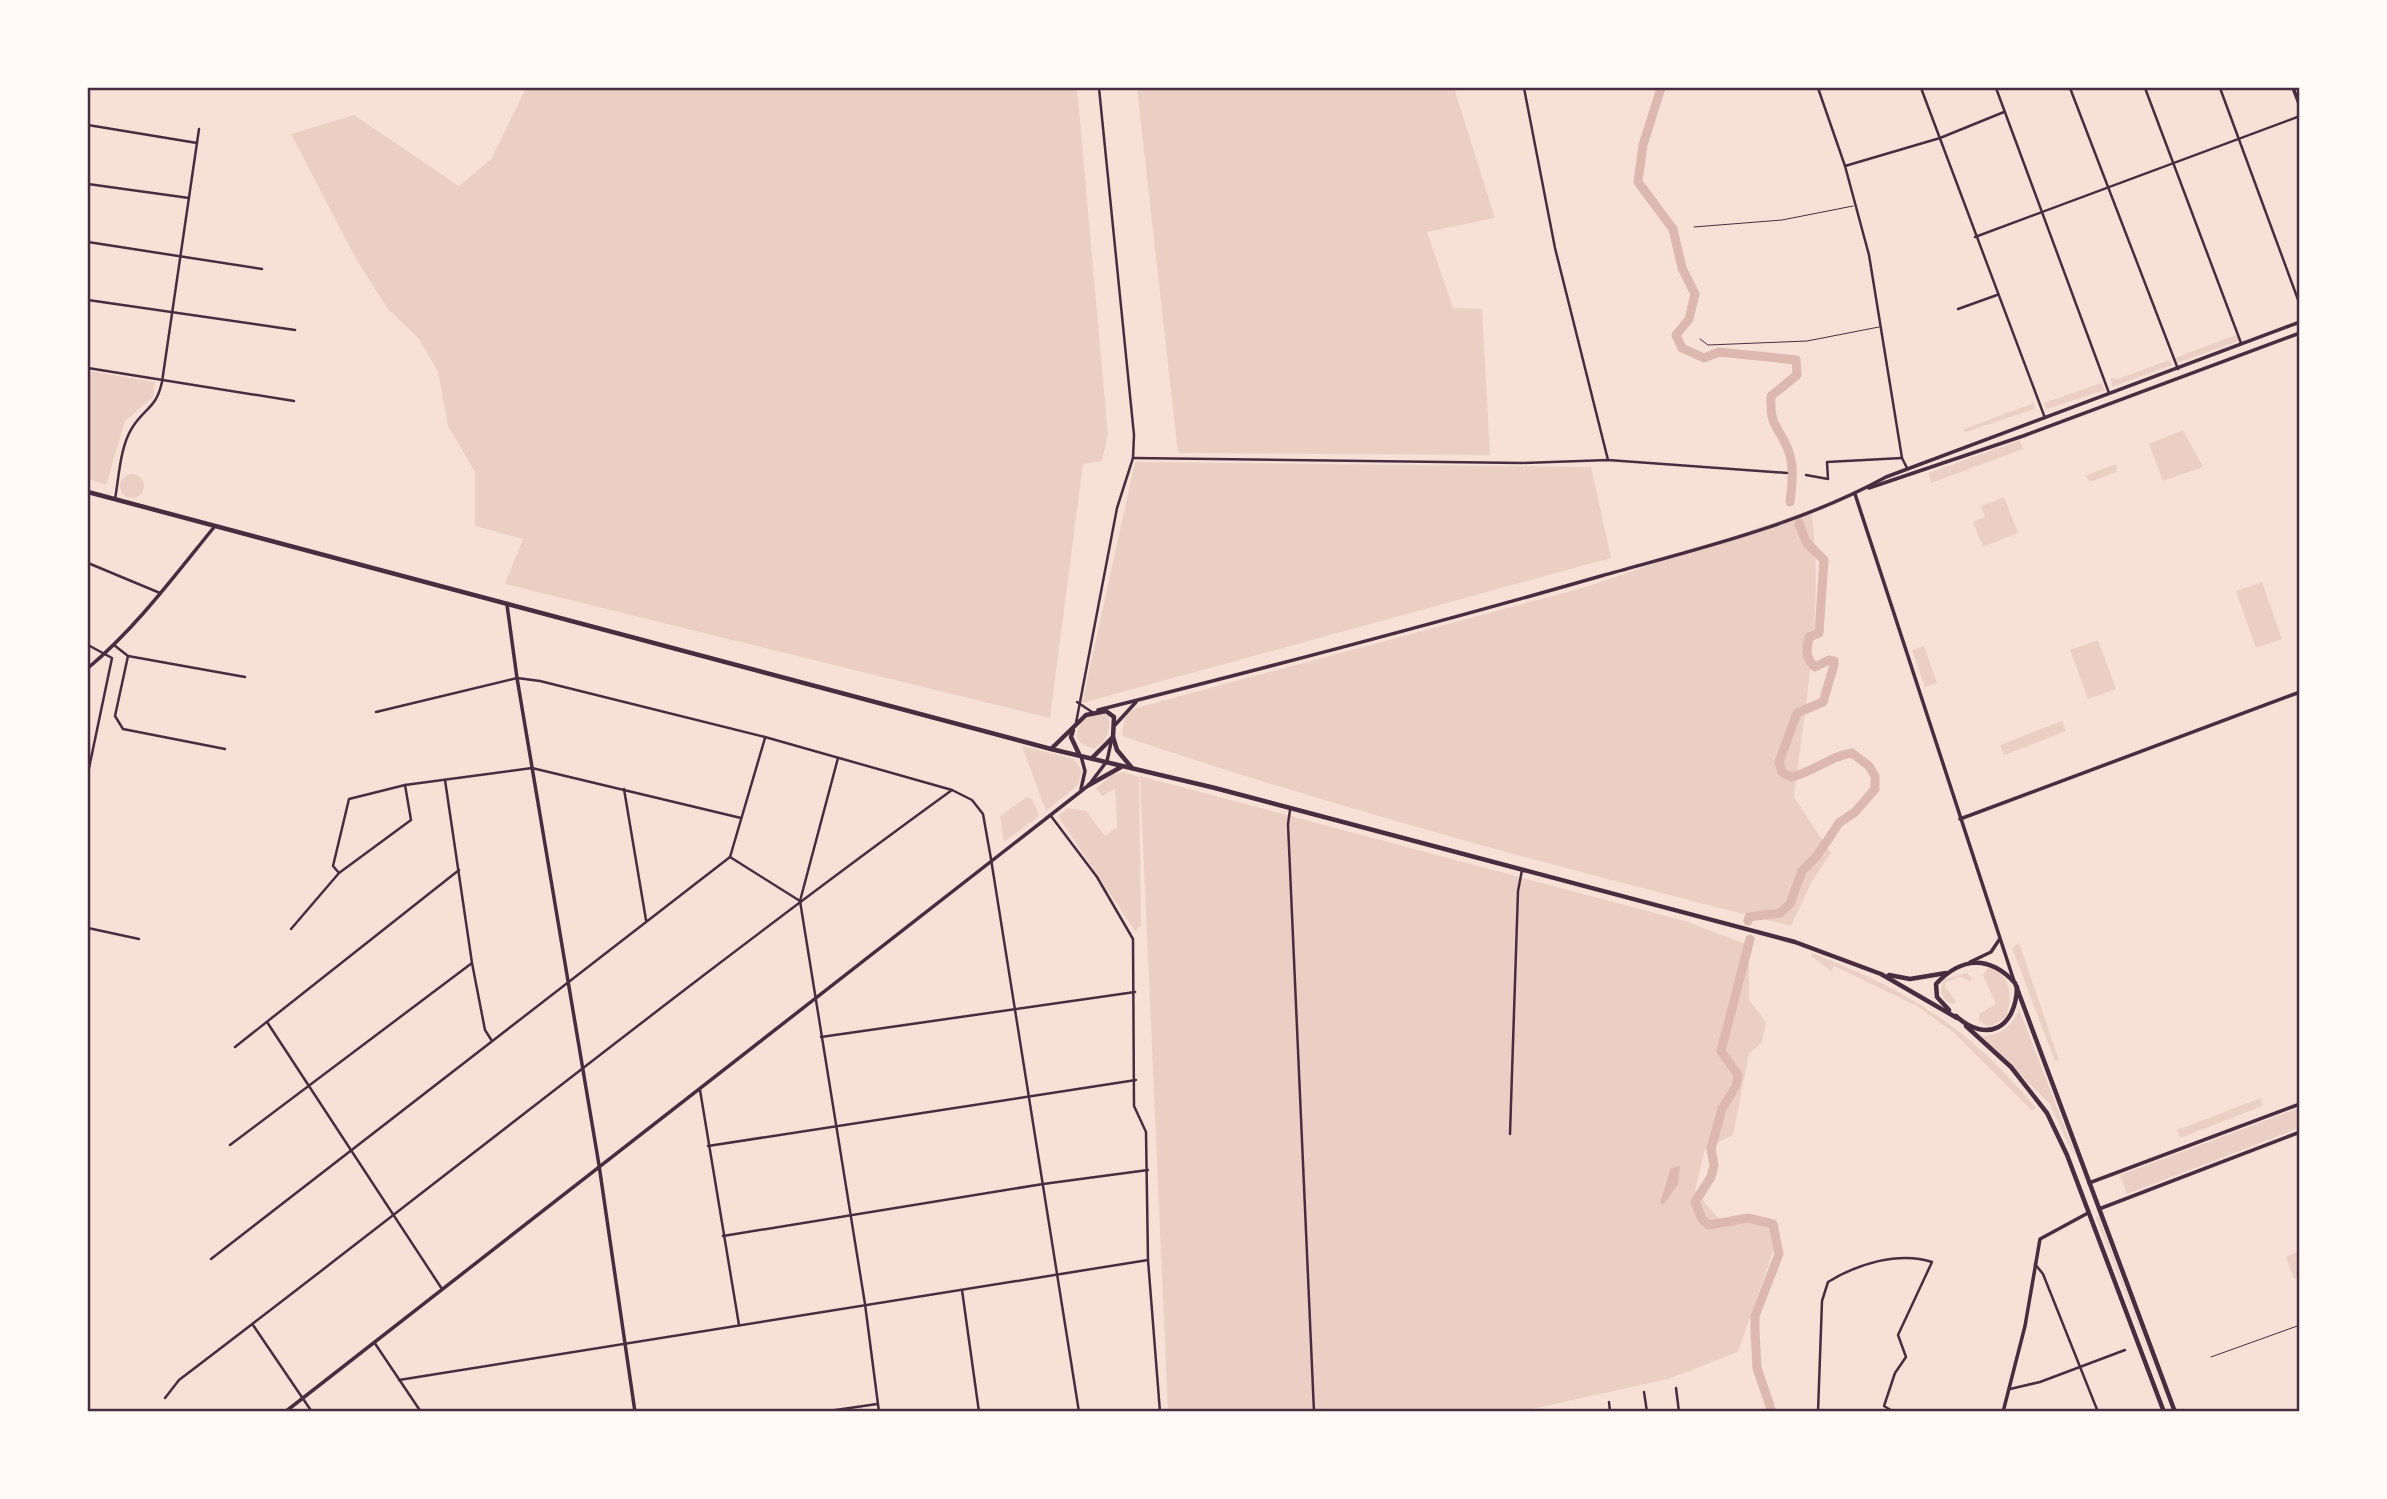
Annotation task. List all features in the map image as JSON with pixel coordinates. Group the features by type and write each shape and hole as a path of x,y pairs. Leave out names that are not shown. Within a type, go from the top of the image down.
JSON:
{"main road":[{"path":"2293,88 2300,106"},
{"path":"1051,749 1095,711 1538,595 1713,544 1855,494 1908,468 2300,322"},
{"path":"1861,491 2077,416 2300,333"},
{"path":"2074,406 2077,416"},
{"path":"88,492 1051,749 1107,761 1796,943 1881,974 1983,1031 1996,1029 2014,1009 2016,985"},
{"path":"1855,494 1999,939 2175,1412"},
{"path":"88,668 107,652 215,527"},
{"path":"507,605 599,1165 635,1412"},
{"path":"1959,819 2300,692"},
{"path":"1089,785 1107,761 1115,725 1138,701"},
{"path":"1095,711 1111,713 1115,725"},
{"path":"1074,727 1073,743 1085,771 1080,792"},
{"path":"1091,758 1112,737"},
{"path":"1112,737 1117,750 1132,768"},
{"path":"285,1412 991,859 1089,785 1121,766 1132,768"},
{"path":"1962,967 1991,952 1999,939"},
{"path":"1881,974 1910,979 1978,962 1991,963 2016,985"},
{"path":"1953,970 1936,984 1935,992 1959,1019 2011,1067 2047,1112 2067,1155 2164,1412"},
{"path":"2079,1187 2300,1104"},
{"path":"2003,1412 2025,1326 2041,1237 2088,1213 2300,1132"},
{"path":"2067,1155 2074,1159 2078,1154"}],"street":[{"path":"1074,727 1117,508 1133,458 1135,435 1099,88"},
{"path":"1524,88 1555,248 1608,460"},
{"path":"1818,88 1845,166 1869,255 1902,458 1908,468"},
{"path":"1921,88 2045,418"},
{"path":"1996,88 2109,393"},
{"path":"2070,88 2178,369"},
{"path":"2145,88 2241,345"},
{"path":"2220,88 2300,305"},
{"path":"1845,166 1940,138 2005,112"},
{"path":"1975,237 2300,116"},
{"path":"88,125 197,143"},
{"path":"115,500 132,428 158,401 199,129"},
{"path":"88,184 188,198"},
{"path":"88,242 262,269"},
{"path":"1958,309 1997,295"},
{"path":"88,300 295,330"},
{"path":"88,368 162,382 294,401"},
{"path":"1133,458 1499,462 1608,460 1787,473"},
{"path":"1806,475 1828,479 1827,462 1902,458"},
{"path":"88,563 160,593"},
{"path":"88,645 107,652 112,658 88,773"},
{"path":"113,645 128,656 245,677"},
{"path":"128,656 115,716 122,729 225,749"},
{"path":"376,712 517,678 540,681 838,757 952,790 972,800 983,814 991,859 1079,1412"},
{"path":"1077,702 1095,711"},
{"path":"211,1259 730,857 765,737"},
{"path":"838,757 800,901 834,1128 865,1304 879,1412"},
{"path":"339,873 332,866 349,799 405,785 445,779 532,768 741,818"},
{"path":"445,779 472,963 485,1030 492,1041"},
{"path":"291,929 339,873 411,820 405,785"},
{"path":"624,788 646,920"},
{"path":"164,1398 179,1380 394,1216 582,1067 800,901 952,790"},
{"path":"1290,810 1288,824 1294,1000 1314,1412"},
{"path":"1050,815 1097,877 1133,939 1136,1080 1134,1106 1146,1132 1148,1260 1160,1412"},
{"path":"730,857 800,901"},
{"path":"235,1047 459,870"},
{"path":"1510,1134 1518,891 1522,870"},
{"path":"88,928 139,939"},
{"path":"230,1145 472,963"},
{"path":"821,1037 1015,1007 1135,992"},
{"path":"267,1022 442,1289"},
{"path":"709,1146 1136,1080"},
{"path":"699,1087 739,1325"},
{"path":"723,1236 1043,1184 1148,1170"},
{"path":"1818,1412 1822,1301 1828,1282 1842,1273 1912,1255 1932,1262 1898,1335 1906,1357 1895,1373 1884,1406 1894,1412"},
{"path":"399,1380 1148,1260"},
{"path":"2035,1264 2043,1274 2098,1412"},
{"path":"962,1289 979,1412"},
{"path":"253,1325 312,1412"},
{"path":"374,1342 421,1412"},
{"path":"2010,1389 2040,1382 2124,1350"},
{"path":"1676,1388 1679,1412"},
{"path":"1644,1392 1647,1412"},
{"path":"1609,1402 1610,1412"},
{"path":"822,1412 877,1404"}],"lane":[{"path":"1694,227 1782,220 1855,206"},
{"path":"1700,339 1708,345 1807,341 1879,327"},
{"path":"2211,1357 2300,1325"}],"shaded area":[{"path":"526,88 1077,88 1108,435 1102,461 1083,464 1050,718 505,584 523,539 475,526 475,472 448,426 438,371 418,338 388,309 356,259 291,134 354,115 459,186 491,159"},
{"path":"1137,88 1454,88 1495,218 1427,232 1453,308 1482,309 1490,455 1178,453"},
{"path":"2236,335 2239,341 2177,363 2175,358"},
{"path":"2169,360 2172,365 2112,387 2111,378 2118,379"},
{"path":"88,371 155,382 153,397 125,421 106,485 88,479"},
{"path":"2101,383 2105,390 2047,409 2044,403"},
{"path":"2034,403 2035,409 1966,432 1962,430"},
{"path":"2183,430 2203,467 2163,481 2149,444"},
{"path":"2020,440 2023,449 1931,483 1929,473"},
{"path":"1135,462 1591,467 1611,558 1082,703"},
{"path":"2116,464 2117,472 2090,482 2085,476"},
{"path":"132,474 143,481 144,486 137,497 132,498 121,491 120,486 127,475"},
{"path":"2004,497 2018,533 1983,547 1973,522 1985,517 1981,506"},
{"path":"1811,510 1815,546 1815,618 1794,797 1831,853 1811,883 1791,926 1455,838 1122,736 1125,715 1136,708 1589,586"},
{"path":"2262,582 2282,639 2256,648 2236,591"},
{"path":"2098,640 2116,689 2088,699 2070,650"},
{"path":"1924,646 1937,683 1925,687 1912,650"},
{"path":"1103,712 1108,715 1109,720 1109,730 1105,738 1094,749 1082,744 1077,738 1081,723 1092,715"},
{"path":"2062,721 2066,731 2004,755 2000,745"},
{"path":"1022,746 1074,759 1082,771 1078,785 1046,811"},
{"path":"1124,772 1139,777 1141,925 1135,931 1058,816 1068,808 1086,811 1105,836 1117,827 1115,789 1102,796 1096,788 1113,774"},
{"path":"1140,776 1685,921 1749,945 1749,1000 1766,1022 1762,1042 1749,1054 1733,1135 1705,1149 1695,1191 1720,1220 1751,1218 1765,1223 1779,1234 1738,1352 1668,1379 1523,1411 1168,1411"},
{"path":"1027,797 1032,799 1039,816 1004,842 1000,816"},
{"path":"2019,943 2059,1060 2055,1061 2012,948"},
{"path":"1812,953 1878,982 1935,1014 1986,1055 2036,1108 2032,1111 1953,1032 1917,1006 1834,966 1831,971 1811,956"},
{"path":"1988,967 2002,975 2010,995 2005,1018 1989,1027 1979,1021 1979,1014 1996,1004 1983,975"},
{"path":"1966,973 1972,977 1970,981 1960,977 1945,982 1945,988 1956,1001 1954,1004 1947,1002 1941,993 1943,980"},
{"path":"2019,1009 2074,1155 2049,1103 1981,1036 2005,1029"},
{"path":"2261,1098 2263,1106 2180,1138 2177,1130"},
{"path":"2299,1108 2299,1128 2127,1194 2120,1175"},
{"path":"1680,1166 1678,1184 1664,1204 1660,1203 1671,1168"},
{"path":"2098,1216 2171,1411 2096,1217"},
{"path":"2299,1251 2299,1278 2294,1279 2286,1257"}],"waterway":[{"path":"1661,88 1643,145 1638,182 1673,229 1682,268 1695,294 1689,319 1676,335 1682,348 1704,358 1719,352 1796,360 1797,375 1771,396 1774,424 1791,460 1790,502"},
{"path":"1748,921 1749,917 1780,913 1790,904 1802,871 1817,856 1839,823 1855,812 1875,789 1875,776 1869,766 1852,753 1836,757 1791,777 1782,772 1779,762 1797,713 1823,702 1834,665 1834,661 1829,660 1815,667 1808,657 1809,637 1819,633 1824,560 1806,542 1799,523"},
{"path":"1750,939 1721,1051 1738,1075 1736,1086 1722,1109 1711,1149 1714,1165 1711,1177 1695,1202 1702,1219 1709,1225 1748,1218 1773,1224 1779,1254 1755,1316 1757,1368 1772,1412"}]}
